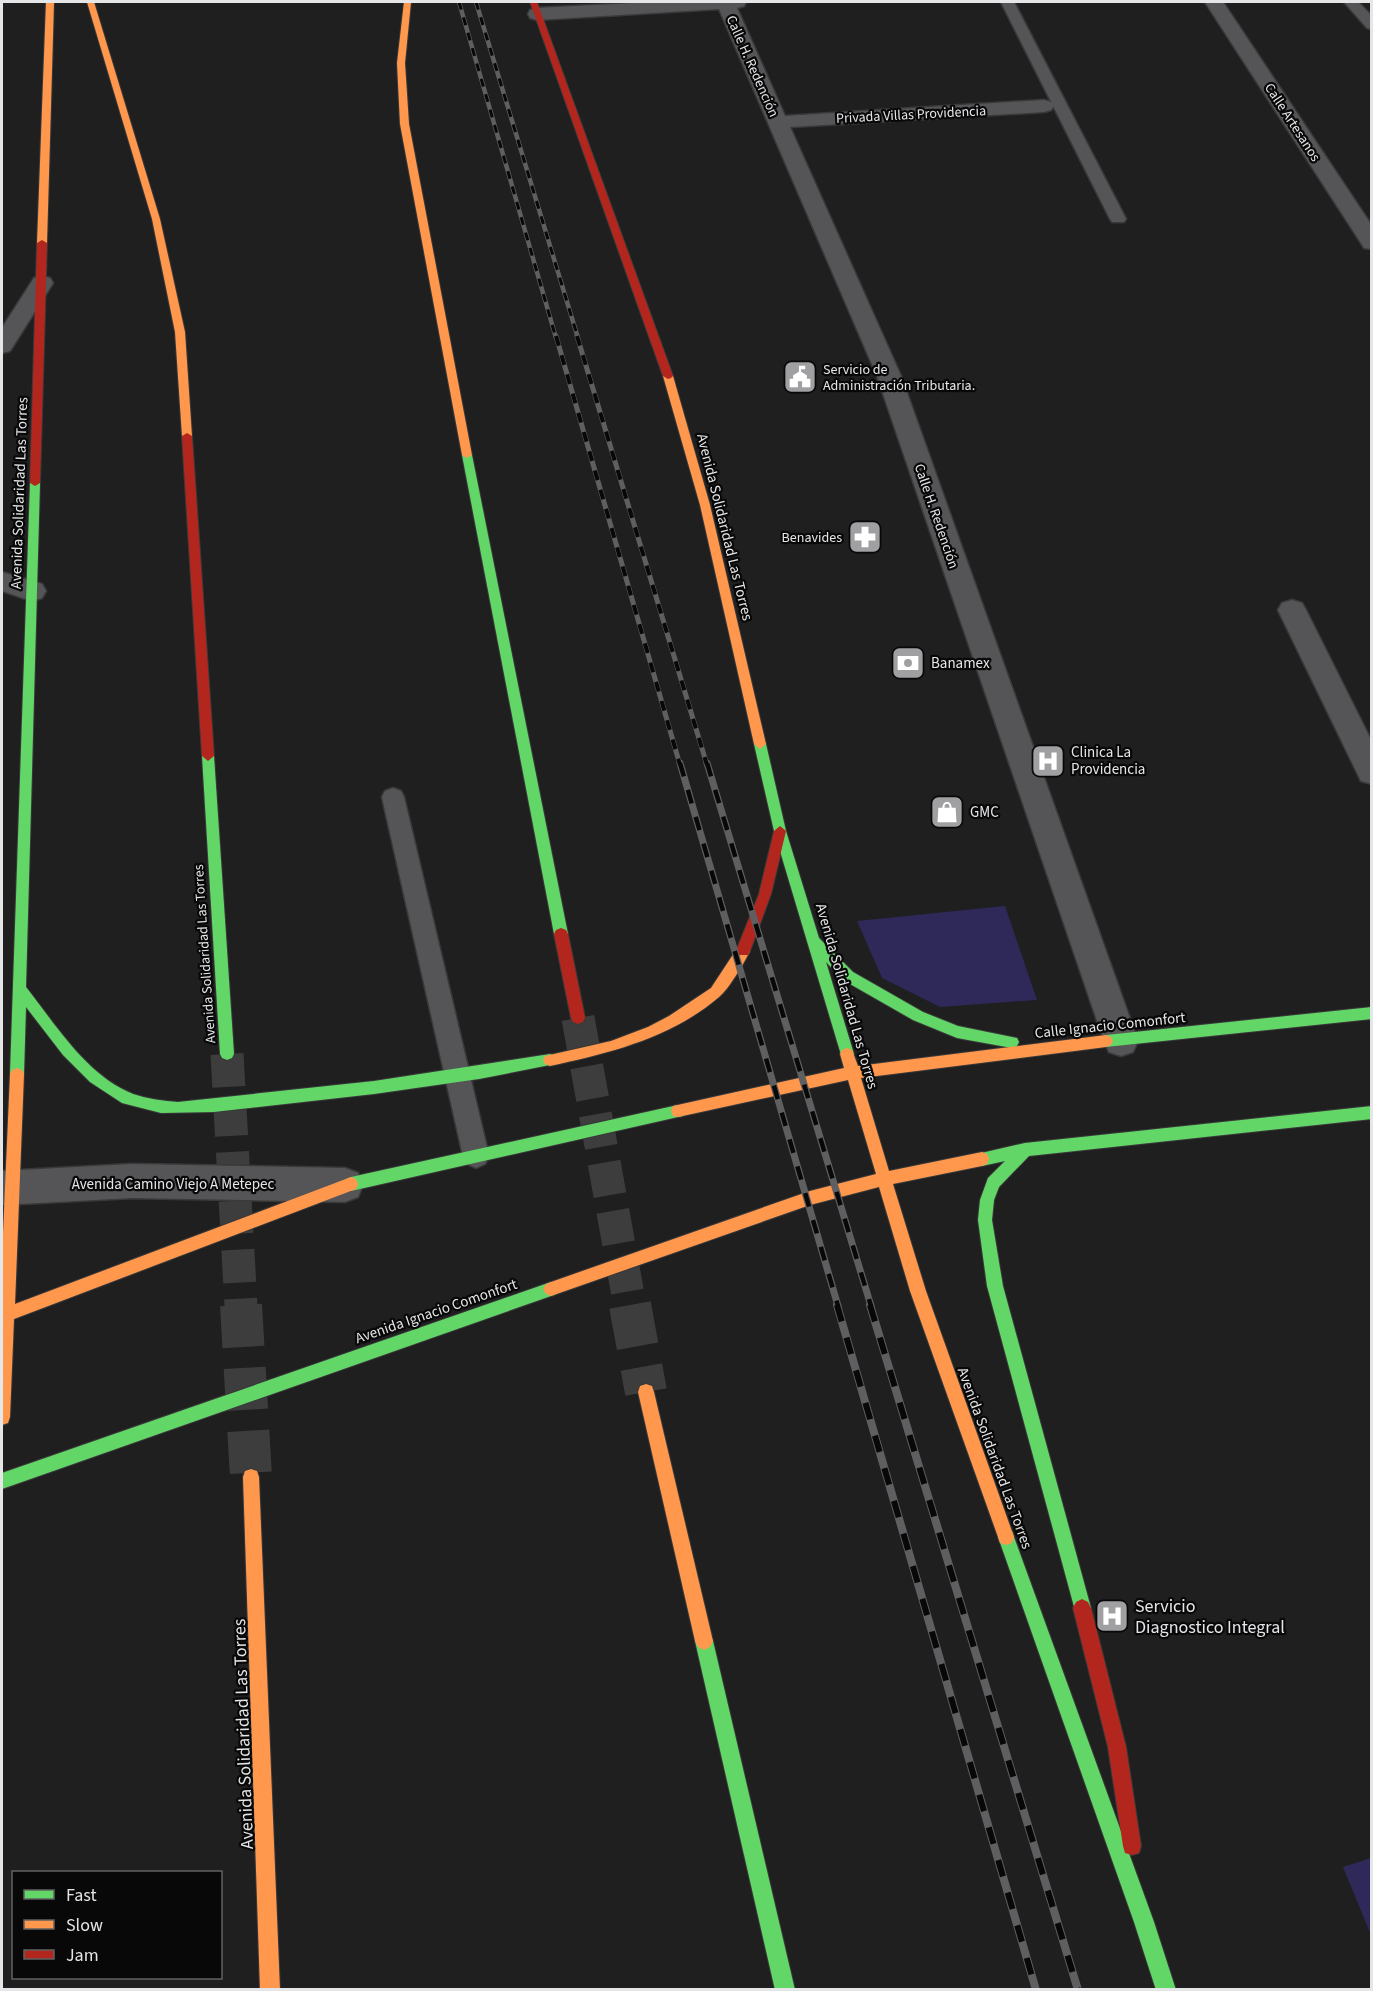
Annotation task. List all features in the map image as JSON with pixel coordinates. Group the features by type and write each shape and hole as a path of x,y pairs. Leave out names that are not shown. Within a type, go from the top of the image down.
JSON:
{"main road":[{"name":"Avenida Solidaridad Las Torres","path":"2,1417 7,1188 20,989 50,2"},
{"name":"Avenida Solidaridad Las Torres","path":"90,2 156,219 180,332 227,1054"},
{"path":"407,2 402,26 400,72 412,171 578,1018"},
{"name":"Avenida Solidaridad Las Torres","path":"535,8 669,378 705,505 780,831 918,1292 1166,1989"},
{"path":"20,989 69,1050 99,1079 121,1095 148,1106 189,1107 458,1078 613,1048 648,1035 682,1016 717,992 748,946 762,906 780,831"},
{"path":"812,938 848,976 918,1016 957,1032 1043,1048"},
{"name":"Calle Ignacio Comonfort","path":"852,1073 1043,1048 1371,1012"},
{"path":"4,1315 345,1185 852,1073"},
{"path":"883,1179 1025,1150 1371,1113"},
{"path":"1025,1150 993,1183 987,1200 985,1220 995,1286 1068,1550 1117,1747 1144,1922"},
{"name":"Avenida Ignacio Comonfort","path":"2,1481 810,1197 883,1179"},
{"path":"646,1392 785,1989"},
{"name":"Avenida Solidaridad Las Torres","path":"251,1477 270,1989"}],"street":[{"name":"Calle H. Redención","path":"725,2 889,376 1120,1041"},
{"path":"535,8 737,2"},
{"name":"Calle Artesanos","path":"1214,2 1371,243"},
{"name":"Privada Villas Providencia","path":"778,122 1044,106"},
{"path":"2,346 42,284"},
{"path":"2,582 32,591"},
{"path":"1292,610 1371,773"},
{"name":"Avenida Camino Viejo A Metepec","path":"7,1188 132,1181 345,1185"}],"lane":[{"path":"1006,2 1118,219"},
{"path":"1351,2 1371,25"},
{"path":"393,797 476,1156"}],"shaded area":[{"path":"1005,906 1037,1000 940,1007 882,978 857,921"},
{"path":"1372,1858 1371,1935 1343,1867"}],"tunnel":[{"path":"578,1018 630,1306"},
{"path":"227,1054 241,1306"},
{"path":"241,1305 251,1477"},
{"path":"630,1305 646,1392"}],"railway":[{"path":"459,2 556,338"},
{"path":"476,2 578,338"},
{"path":"556,336 680,765"},
{"path":"577,336 707,765"},
{"path":"680,763 838,1306"},
{"path":"707,763 871,1306"},
{"path":"837,1305 1036,1990"},
{"path":"870,1305 1078,1990"}],"traffic: fast":[{"path":"467,455 561,934"},
{"path":"17,1074 35,483"},
{"path":"760,744 780,831 847,1054"},
{"path":"208,756 227,1054"},
{"path":"816,943 848,976 918,1016 957,1032 1012,1042"},
{"path":"20,989 55,1035 95,1078 127,1098 161,1107 196,1108 374,1087 550,1060"},
{"path":"1106,1041 1372,1013"},
{"path":"351,1184 678,1111"},
{"path":"982,1159 1025,1150 1372,1112"},
{"path":"1025,1150 993,1183 987,1200 985,1220 995,1286 1082,1608"},
{"path":"2,1481 551,1289"},
{"path":"1006,1537 1144,1922 1166,1990"},
{"path":"704,1641 785,1990"}],"traffic: slow":[{"path":"42,243 50,2"},
{"path":"90,2 156,219 180,332 187,436"},
{"path":"407,2 402,32 401,63 404,124 467,455"},
{"path":"668,376 705,505 760,744"},
{"path":"550,1060 611,1047 653,1031 674,1020 716,992 743,951"},
{"path":"678,1111 852,1073 1106,1041"},
{"path":"847,1054 918,1291 1006,1537"},
{"path":"2,1417 17,1074"},
{"path":"551,1289 810,1198 883,1179 982,1159"},
{"path":"2,1316 351,1184"},
{"path":"646,1392 704,1641"},
{"path":"251,1477 270,1990"}],"traffic: jam":[{"path":"533,2 668,376"},
{"path":"35,483 42,243"},
{"path":"187,436 208,756"},
{"path":"743,951 765,894 780,831"},
{"path":"561,934 578,1018"},
{"path":"1082,1608 1117,1747 1132,1846"}],"place":[{"name":"Servicio de Administración Tributaria.","path":"800,377"},
{"name":"Benavides","path":"865,537"},
{"name":"Banamex","path":"908,663"},
{"name":"Clinica La Providencia","path":"1048,761"},
{"name":"GMC","path":"947,812"},
{"name":"Servicio Diagnostico Integral","path":"1112,1616"}]}
